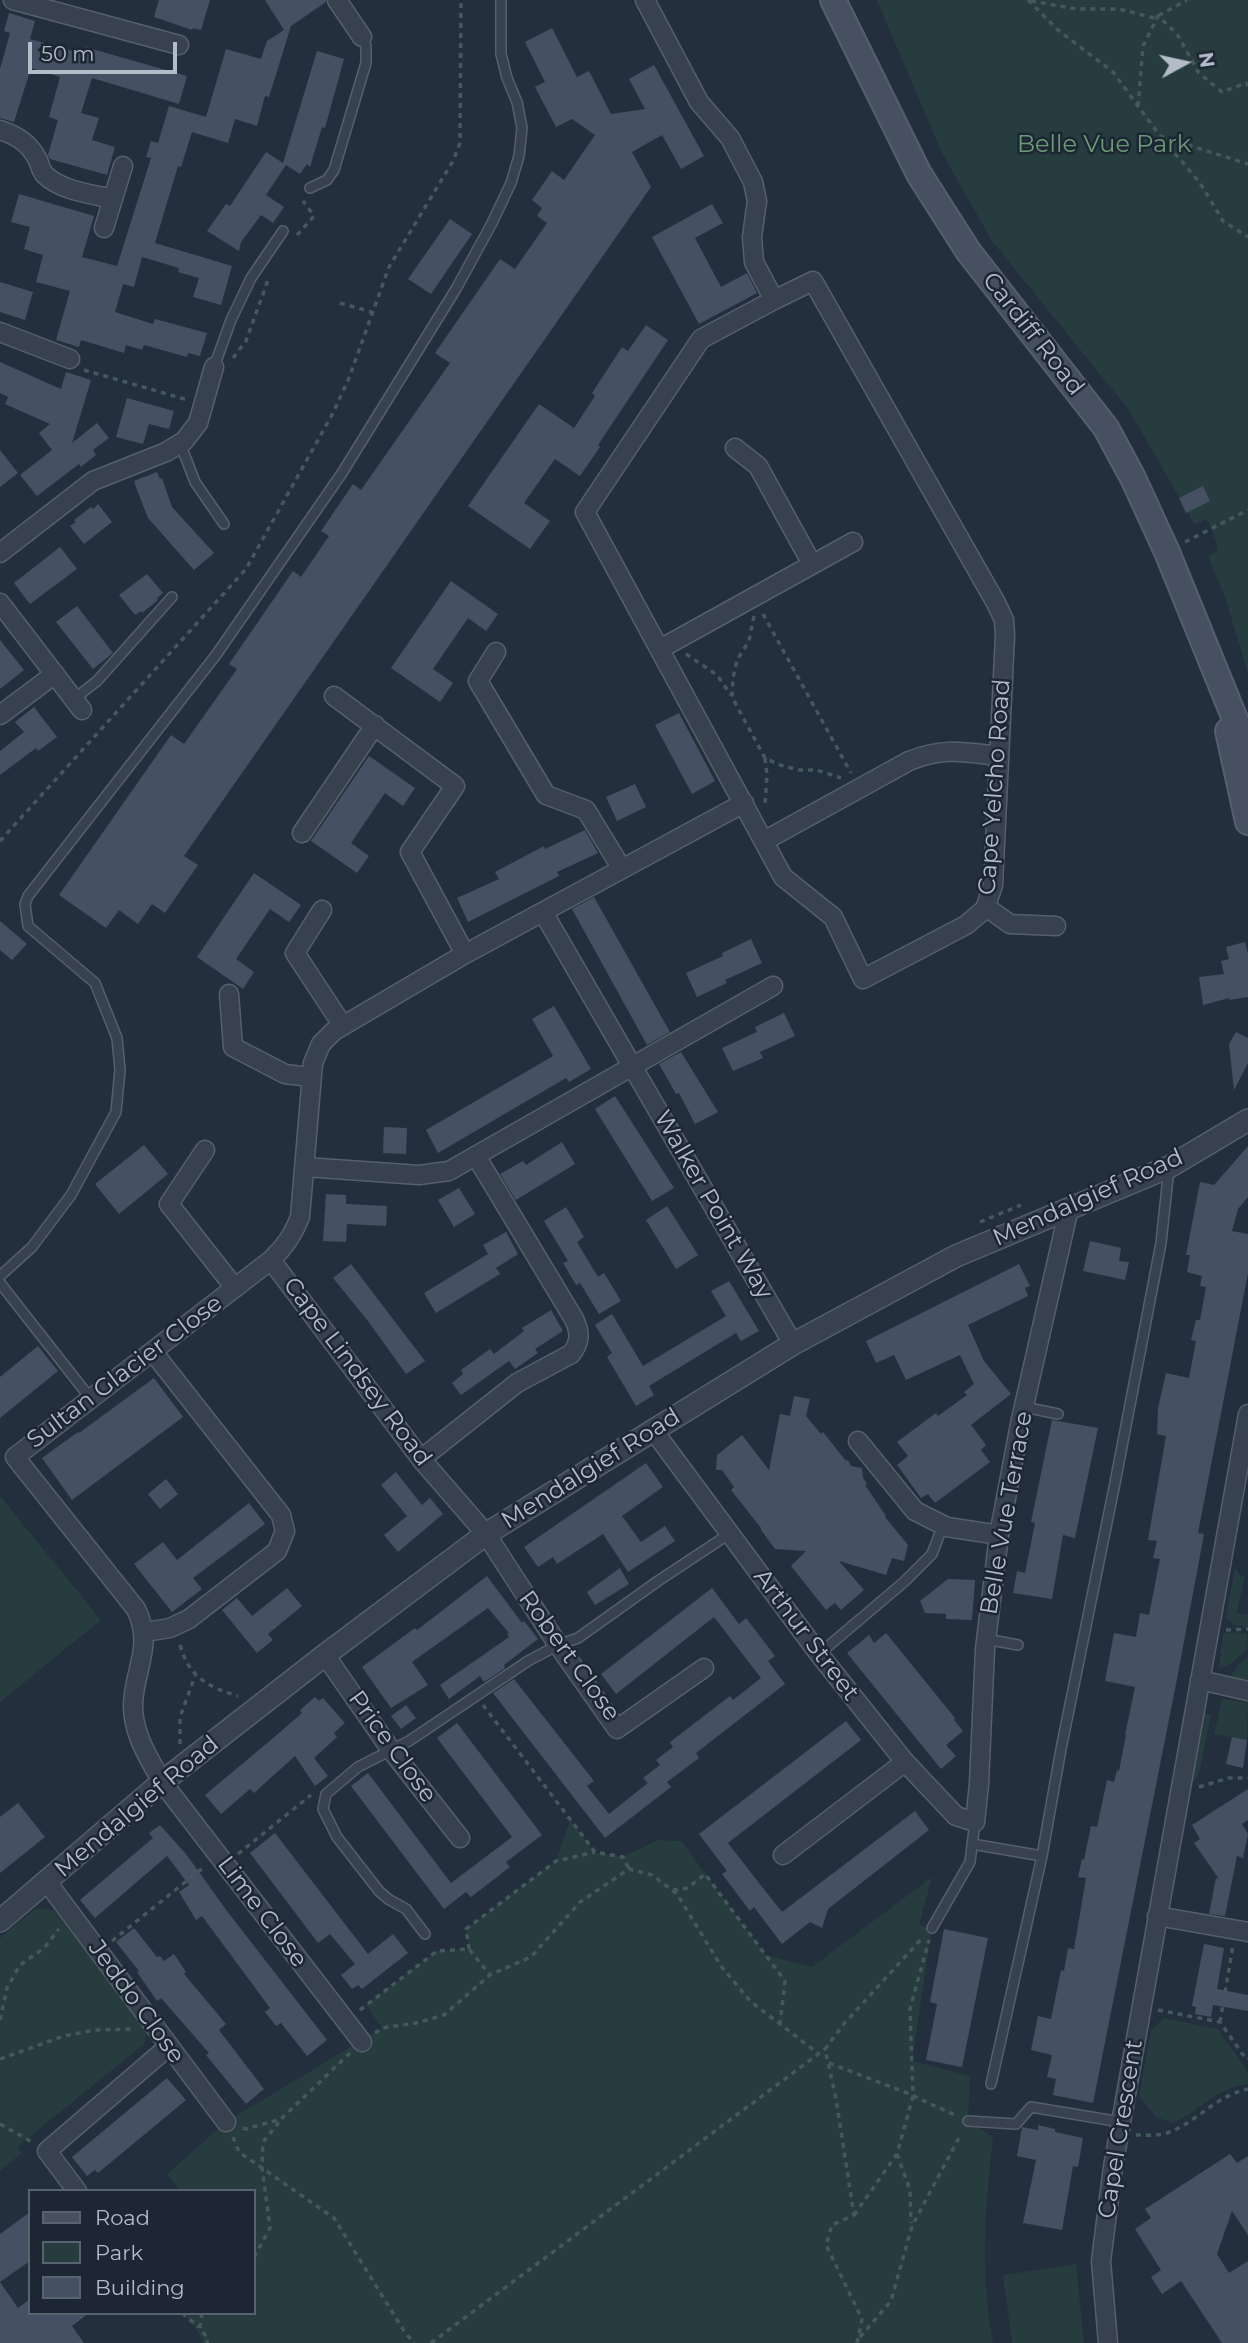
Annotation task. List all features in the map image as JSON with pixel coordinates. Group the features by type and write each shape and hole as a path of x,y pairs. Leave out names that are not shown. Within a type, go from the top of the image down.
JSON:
{"main road":[{"name":"Cardiff Road","path":"833,0 919,174 968,251 1106,428 1133,478 1167,552 1248,751"},
{"name":"Cardiff Road","path":"1216,676 1248,822"}],"street":[{"path":"13,0 179,45"},
{"path":"337,0 362,37"},
{"path":"645,0 699,102 730,138 752,182 757,201 752,237 754,262 774,300"},
{"path":"0,130 23,140 31,148 45,174 55,182 113,199"},
{"path":"104,228 123,166"},
{"name":"Cape Yelcho Road","path":"813,281 1004,620 993,885 986,907 966,925 863,979 833,917 783,877 660,649 585,512 701,339 813,281"},
{"path":"0,332 70,359"},
{"path":"0,554 93,481 166,452 192,433 198,423 214,367"},
{"path":"735,448 758,466 811,564"},
{"path":"660,649 853,542"},
{"path":"0,603 78,705"},
{"path":"496,652 478,681 546,795 586,810 622,869"},
{"path":"0,715 55,674"},
{"path":"334,696 455,786 410,852 466,954"},
{"path":"302,833 374,725"},
{"path":"764,841 928,753 948,750 999,756"},
{"name":"Cape Lindsey Road","path":"486,1534 421,1459 271,1260 283,1249 300,1217 313,1063 321,1044 334,1031 466,954 744,803"},
{"path":"986,907 1010,924 1056,926"},
{"path":"322,909 295,953 343,1026"},
{"name":"Walker Point Way","path":"543,912 793,1344"},
{"path":"305,1167 433,1174 449,1171 773,986"},
{"path":"229,994 233,1047 285,1074 310,1077"},
{"name":"Mendalgief Road","path":"0,1921 162,1782 486,1534 793,1344 956,1256 1169,1167 1248,1120"},
{"name":"Sultan Glacier Close","path":"205,1150 170,1204 235,1288"},
{"path":"421,1459 517,1383 571,1354 577,1347 579,1338 574,1319 476,1156"},
{"name":"Belle Vue Terrace","path":"975,1822 986,1639 999,1535 1024,1408 1069,1208"},
{"name":"Sultan Glacier Close","path":"145,1632 136,1609 15,1457 271,1260"},
{"path":"153,1352 281,1515 285,1531 277,1551 189,1619 174,1626 145,1632 144,1653 133,1703 134,1714 142,1746 162,1782"},
{"name":"Capel Crescent","path":"1108,2343 1101,2260 1119,2129 1248,1413"},
{"name":"Arthur Street","path":"653,1430 819,1654 905,1762 956,1816 975,1822"},
{"path":"858,1441 915,1511 943,1525 999,1535"},
{"name":"Robert Close","path":"486,1534 558,1645 617,1729 704,1668"},
{"name":"Price Close","path":"325,1655 391,1750 460,1838"},
{"path":"1200,1680 1248,1691"},
{"path":"783,1855 905,1762"},
{"name":"Lime Close","path":"162,1782 362,2042"},
{"name":"Jeddo Close","path":"47,1882 226,2122"},
{"path":"1157,1916 1242,1931"},
{"path":"76,2189 47,2151 169,2047"}],"lane":[{"path":"0,1276 32,1247 71,1195 116,1112 120,1070 117,1038 95,983 28,926 24,904 216,655 342,474 456,289 492,223 511,183 519,156 522,128 517,102 501,54 501,0"},
{"path":"310,188 327,180 334,170 366,63 366,46 362,37"},
{"path":"214,367 231,320 251,278 283,231"},
{"path":"180,443 195,482 224,524"},
{"path":"78,705 172,597"},
{"path":"991,2084 1042,1856 1159,1256 1169,1167"},
{"path":"0,1283 90,1399"},
{"path":"1024,1408 1058,1414"},
{"path":"819,1654 904,1582 932,1554 943,1525"},
{"path":"425,1934 406,1909 388,1899 365,1874 337,1837 323,1810 326,1794 371,1759 409,1741 528,1661 578,1638 729,1534"},
{"path":"986,1639 1018,1645"},
{"path":"932,1928 970,1862 975,1822"},
{"path":"972,1844 1042,1856"},
{"path":"968,2121 1016,2124 1031,2108 1119,2129"}],"path":[{"path":"0,841 246,569 333,413 349,378 389,267 453,161 460,143 461,0"},
{"path":"1028,0 1076,9 1119,9 1154,18 1187,0"},
{"path":"1028,0 1058,30 1113,72 1160,136 1200,183 1223,221 1248,237"},
{"path":"1158,16 1177,34 1199,73 1222,92 1246,83 1248,86"},
{"path":"1138,106 1143,47 1158,16"},
{"path":"1160,136 1248,164"},
{"path":"290,242 314,216 302,199 310,188"},
{"path":"214,367 225,367 242,348 273,271"},
{"path":"340,303 373,312"},
{"path":"70,359 68,366 203,404"},
{"path":"1167,552 1248,510"},
{"path":"732,696 737,660 749,641 752,628 753,597"},
{"path":"753,597 859,789"},
{"path":"660,649 682,652 701,663 717,675 732,696 765,758 767,775 763,813 764,841"},
{"path":"765,758 799,770 835,774 859,789"},
{"path":"174,1626 184,1659 195,1676 216,1689 247,1699"},
{"path":"180,1753 180,1717 195,1676"},
{"path":"476,1695 595,1852"},
{"path":"1179,1793 1228,1778 1248,1778"},
{"path":"99,1951 312,1795 323,1810"},
{"path":"490,1975 469,1949 466,1929 556,1861 595,1852 623,1857 629,1869"},
{"path":"256,2253 270,2228 262,2167 263,2142 281,2119 362,2042 383,2028 444,2015 490,1975 531,1957 580,1902 629,1869 652,1875 677,1894 721,1966 750,2001 819,2054"},
{"path":"672,1890 688,1888 705,1874 785,1981 780,2024"},
{"path":"0,2020 7,1988 20,1965 44,1948 71,1914"},
{"path":"431,2343 819,2054 932,1928"},
{"path":"858,2341 862,2319 826,2245 832,2225 854,2215 897,2154 913,2096 910,2009 932,1928"},
{"path":"1220,2022 1242,1931"},
{"path":"346,2022 437,1951 469,1949"},
{"path":"1141,2006 1220,2022 1245,2059 1248,2059"},
{"path":"0,2059 64,2036 95,2030 154,2027"},
{"path":"825,2049 854,2215"},
{"path":"828,2063 968,2121 912,2226 891,2301 858,2341"},
{"path":"1119,2129 1163,2135 1219,2099 1248,2090"},
{"path":"226,2122 246,2129 281,2119"},
{"path":"226,2122 239,2152 334,2218 414,2343"},
{"path":"0,2124 47,2151"},
{"path":"897,2154 910,2190 912,2226"},
{"path":"184,2315 200,2328 208,2339 207,2343"},
{"path":"200,2328 202,2315"}],"green space":[{"name":"Belle Vue Park","path":"877,0 1248,0 1248,674 1225,597 1208,556 1218,551 1212,528 1206,519 1195,525 1129,410 992,241 941,151"},
{"path":"0,1496 101,1620 0,1702"},
{"path":"1235,1567 1241,1577 1245,1574 1237,1613 1248,1615 1248,1627 1233,1625 1226,1617"},
{"path":"1223,1634 1247,1634 1248,1649 1221,1668 1219,1666"},
{"path":"1248,1657 1248,1680 1243,1687 1226,1684 1238,1665"},
{"path":"1222,1699 1248,1703 1247,1740 1214,1734"},
{"path":"1201,1713 1211,1715 1200,1769 1196,1780 1186,1784"},
{"path":"570,1820 595,1852 623,1857 658,1840 681,1841 766,1955 812,1967 932,1877 919,1925 932,1928 912,2061 970,2076 968,2121 993,2137 985,2266 993,2343 202,2343 203,2339 185,2315 256,2315 256,2189 178,2189 167,2174 226,2122 382,2028 366,2005 437,1951 469,1949 466,1929 556,1861"},
{"path":"35,1909 54,1910 147,2031 144,2044 17,2147 22,2153 0,2171 0,1938"},
{"path":"1164,2018 1218,2029 1248,2072 1248,2084 1227,2089 1172,2123 1156,2117 1139,2096 1151,2030"},
{"path":"1076,2264 1084,2343 1012,2343 1003,2275"}],"building":[{"path":"159,0 210,0 201,30 192,30 154,17"},
{"path":"265,0 326,2 291,26 257,126 235,119 228,143 192,132 181,167 178,166 155,243 232,266 221,305 193,297 199,278 178,272 179,268 142,257 134,287 123,284 115,312 153,324 155,319 207,333 200,356 188,353 187,357 144,345 142,350 126,345 124,353 81,340 79,347 56,340 70,291 36,282 43,255 24,249 30,227 11,222 19,194 94,216 82,257 117,266 151,158 146,157 151,141 158,143 169,106 206,117 226,49 261,59 267,41 284,30"},
{"path":"9,13 35,21 30,39 83,54 85,47 187,76 179,104 92,78 81,113 99,118 92,140 115,147 107,175 50,159 48,155 58,120 49,117 60,77 31,68 14,122 0,118 0,69 10,33 4,31"},
{"path":"552,28 577,77 589,71 611,114 645,109 629,79 654,65 704,156 681,169 662,135 632,152 651,187 184,856 198,865 165,913 152,904 138,924 119,910 106,928 59,895 171,735 184,744 237,669 229,664 293,571 301,577 329,536 321,531 353,484 361,490 450,363 435,353 500,259 515,269 547,223 537,216 542,208 532,200 552,171 564,180 595,135 572,119 556,127 535,87 545,82 525,42"},
{"path":"317,51 344,59 325,128 322,127 310,167 307,164 300,174 286,165 266,195 284,207 273,223 261,215 241,242 239,251 207,231 226,204 230,206 266,152 283,163"},
{"path":"712,204 723,223 695,238 721,287 747,273 757,293 699,324 652,237"},
{"path":"450,219 472,234 431,294 408,279"},
{"path":"0,282 33,292 25,320 0,312"},
{"path":"646,325 668,340 598,445 600,447 580,476 555,459 524,503 550,521 530,549 468,506 539,404 574,428 595,396 592,393 622,347 628,351"},
{"path":"0,362 61,389 66,372 91,380 72,443 97,423 109,438 93,450 96,455 81,467 79,464 37,496 20,475 52,450 39,433 50,424 5,404 8,397 0,393"},
{"path":"127,398 174,411 169,429 149,424 143,444 116,437"},
{"path":"0,450 18,473 0,487"},
{"path":"157,472 160,479 162,478 172,507 214,553 194,570 148,518 137,490 134,481"},
{"path":"1203,486 1210,501 1186,513 1179,498"},
{"path":"98,504 112,522 84,544 70,526 76,522 74,520"},
{"path":"60,547 77,569 30,604 14,583"},
{"path":"147,574 163,593 142,613 141,611 135,615 119,595"},
{"path":"451,581 498,614 486,631 468,618 433,669 453,683 440,702 391,668"},
{"path":"77,606 113,653 93,669 56,622"},
{"path":"0,640 24,670 0,689"},
{"path":"34,707 57,737 38,751 36,748 0,775 0,751 24,732 15,722"},
{"path":"679,713 715,781 692,794 655,725"},
{"path":"369,756 415,788 403,806 385,793 351,843 369,856 357,873 311,841"},
{"path":"635,784 646,807 617,821 606,797"},
{"path":"585,830 598,853 557,872 559,876 468,922 457,898 499,879 495,872 544,846 545,849"},
{"path":"254,873 301,905 289,922 270,909 236,959 254,972 243,989 197,957"},
{"path":"594,897 670,1032 647,1045 572,909"},
{"path":"0,921 27,944 12,960 0,950"},
{"path":"751,939 762,963 697,997 686,973"},
{"path":"1245,942 1248,954 1248,997 1229,998 1203,1005 1199,977 1224,974 1221,961 1229,959 1226,947"},
{"path":"554,1006 591,1069 569,1082 566,1078 438,1153 426,1130 553,1056 532,1019"},
{"path":"784,1013 795,1036 760,1052 763,1058 733,1071 722,1048 757,1032 755,1027"},
{"path":"1236,1032 1248,1038 1248,1063 1234,1090 1229,1044"},
{"path":"681,1052 718,1112 695,1124 679,1093 676,1094 659,1064"},
{"path":"615,1096 674,1188 652,1201 595,1109"},
{"path":"384,1127 407,1128 406,1154 383,1153"},
{"path":"562,1142 575,1164 516,1200 500,1174 523,1161 526,1165"},
{"path":"144,1145 168,1174 119,1214 95,1184"},
{"path":"1248,1146 1248,1197 1238,1209 1232,1231 1248,1234 1248,1273 1198,1533 1204,1534 1177,1679 1093,2103 1053,2095 1056,2079 1047,2077 1052,2055 1031,2050 1038,2016 1051,2019 1068,1948 1074,1949 1086,1878 1078,1877 1082,1859 1084,1860 1091,1826 1097,1827 1107,1780 1114,1782 1117,1770 1119,1771 1135,1687 1105,1681 1114,1633 1136,1637 1140,1613 1149,1615 1160,1559 1153,1558 1157,1541 1148,1540 1166,1436 1157,1434 1158,1408 1166,1373 1189,1378 1196,1341 1191,1340 1196,1320 1200,1320 1206,1287 1200,1286 1202,1276 1187,1272 1190,1255 1186,1255 1200,1182 1214,1185"},
{"path":"459,1188 475,1214 454,1227 438,1200"},
{"path":"326,1194 346,1195 346,1204 387,1206 386,1226 347,1224 346,1242 323,1241"},
{"path":"667,1206 698,1255 676,1269 646,1220"},
{"path":"566,1207 584,1237 577,1242 598,1277 604,1273 621,1301 599,1314 580,1283 576,1285 563,1263 568,1261 544,1221"},
{"path":"506,1232 518,1254 496,1268 500,1274 436,1313 424,1293 488,1254 483,1245"},
{"path":"1090,1241 1121,1248 1119,1261 1129,1262 1125,1280 1083,1271"},
{"path":"351,1264 425,1361 406,1374 333,1278"},
{"path":"1019,1264 1030,1286 1025,1288 1028,1296 968,1325 984,1361 1011,1394 971,1425 986,1445 981,1450 990,1462 935,1503 928,1494 921,1498 897,1465 908,1456 897,1442 936,1413 938,1416 967,1395 964,1392 974,1384 960,1355 906,1380 894,1355 876,1363 866,1341"},
{"path":"729,1281 759,1331 741,1341 736,1333 649,1386 654,1395 636,1406 607,1357 612,1353 595,1325 612,1314 643,1366 726,1316 711,1291"},
{"path":"551,1310 563,1331 535,1349 538,1353 515,1369 509,1361 461,1395 452,1383 463,1374 461,1370 490,1349 494,1354 524,1331 522,1328"},
{"path":"38,1346 58,1371 0,1418 0,1377"},
{"path":"154,1378 183,1417 72,1500 42,1458"},
{"path":"794,1396 810,1399 806,1416 851,1466 862,1468 867,1484 865,1485 885,1517 908,1545 904,1561 892,1558 886,1575 839,1561 864,1590 841,1610 835,1603 826,1610 791,1566 806,1551 775,1549 731,1490 734,1487 722,1470 716,1470 717,1455 742,1435 769,1470 780,1414 790,1416"},
{"path":"1052,1420 1098,1428 1075,1538 1063,1535 1052,1599 1013,1593 1017,1571 1025,1573 1035,1523 1031,1522"},
{"path":"646,1463 663,1487 622,1516 641,1542 665,1526 675,1541 628,1572 603,1534 557,1564 553,1557 538,1567 524,1547"},
{"path":"396,1472 422,1505 430,1498 443,1514 398,1552 384,1535 407,1516 381,1485"},
{"path":"166,1479 178,1494 160,1509 148,1494"},
{"path":"249,1503 265,1524 193,1578 202,1589 172,1612 134,1564 163,1542 177,1560"},
{"path":"620,1568 629,1584 595,1605 587,1592"},
{"path":"487,1576 522,1623 524,1621 538,1639 504,1665 505,1668 484,1682 480,1676 449,1699 440,1685 509,1637 509,1633 488,1608 412,1662 428,1685 391,1708 362,1667 415,1628 417,1630"},
{"path":"948,1579 975,1580 972,1620 946,1619 946,1614 925,1613 920,1601"},
{"path":"287,1588 302,1606 268,1634 273,1640 257,1653 222,1610 237,1598 252,1616"},
{"path":"712,1588 739,1624 746,1618 775,1656 768,1661 785,1684 696,1753 699,1758 667,1782 671,1787 605,1838 493,1693 514,1679 594,1781 587,1786 609,1814 648,1783 643,1778 660,1765 656,1760 673,1747 670,1742 730,1696 733,1700 761,1678 714,1617 616,1694 601,1674"},
{"path":"886,1633 963,1731 946,1745 956,1756 941,1769 847,1653 869,1635 874,1643"},
{"path":"315,1697 319,1701 323,1698 345,1723 334,1733 337,1737 314,1758 328,1776 315,1786 295,1756 254,1793 250,1789 221,1814 205,1795 302,1713 300,1710"},
{"path":"406,1705 416,1718 401,1729 391,1716"},
{"path":"846,1721 861,1740 728,1843 782,1912 915,1811 929,1830 828,1909 822,1928 810,1922 782,1944 754,1907 750,1911 722,1874 727,1871 699,1834"},
{"path":"457,1723 542,1835 506,1862 510,1867 471,1897 466,1892 444,1909 351,1786 368,1773 451,1883 512,1837 437,1738"},
{"path":"1232,1737 1247,1740 1243,1768 1226,1764"},
{"path":"1248,1789 1248,1820 1242,1824 1248,1834 1243,1858 1237,1856 1225,1916 1209,1914 1216,1878 1219,1879 1194,1843 1200,1839 1192,1825"},
{"path":"18,1803 45,1837 0,1873 0,1817"},
{"path":"160,1825 186,1854 327,2040 307,2056 281,2023 276,2026 265,2012 270,2008 202,1916 196,1920 179,1892 189,1885 167,1856 95,1918 80,1900 153,1838 149,1833"},
{"path":"275,1833 368,1954 393,1934 408,1953 362,1989 358,1985 352,1989 341,1975 355,1964 330,1934 318,1943 250,1853"},
{"path":"134,1928 157,1957 160,1956 164,1961 174,1954 186,1972 184,1974 226,2024 219,2030 264,2089 246,2104 206,2055 209,2053 161,1998 157,2001 137,1972 139,1971 116,1942"},
{"path":"944,1929 988,1938 962,2067 926,2060 937,2004 930,2002"},
{"path":"1204,1944 1224,1948 1217,1989 1248,1995 1248,2011 1213,2005 1211,2017 1195,2014 1196,2007 1192,2006"},
{"path":"167,2078 186,2100 98,2173 95,2170 87,2176 72,2157"},
{"path":"1038,2125 1083,2138 1078,2167 1073,2166 1062,2230 1023,2223 1036,2160 1017,2156 1022,2127 1038,2130"},
{"path":"1230,2154 1237,2163 1248,2156 1248,2235 1232,2211 1217,2254 1229,2273 1248,2261 1248,2343 1222,2343 1181,2281 1162,2294 1151,2277 1161,2270 1135,2229 1151,2218 1145,2209"},
{"path":"28,2213 28,2262 0,2282 0,2234"},
{"path":"0,2282 18,2308 28,2300 28,2315 86,2315 72,2326 84,2343 0,2343"}]}
